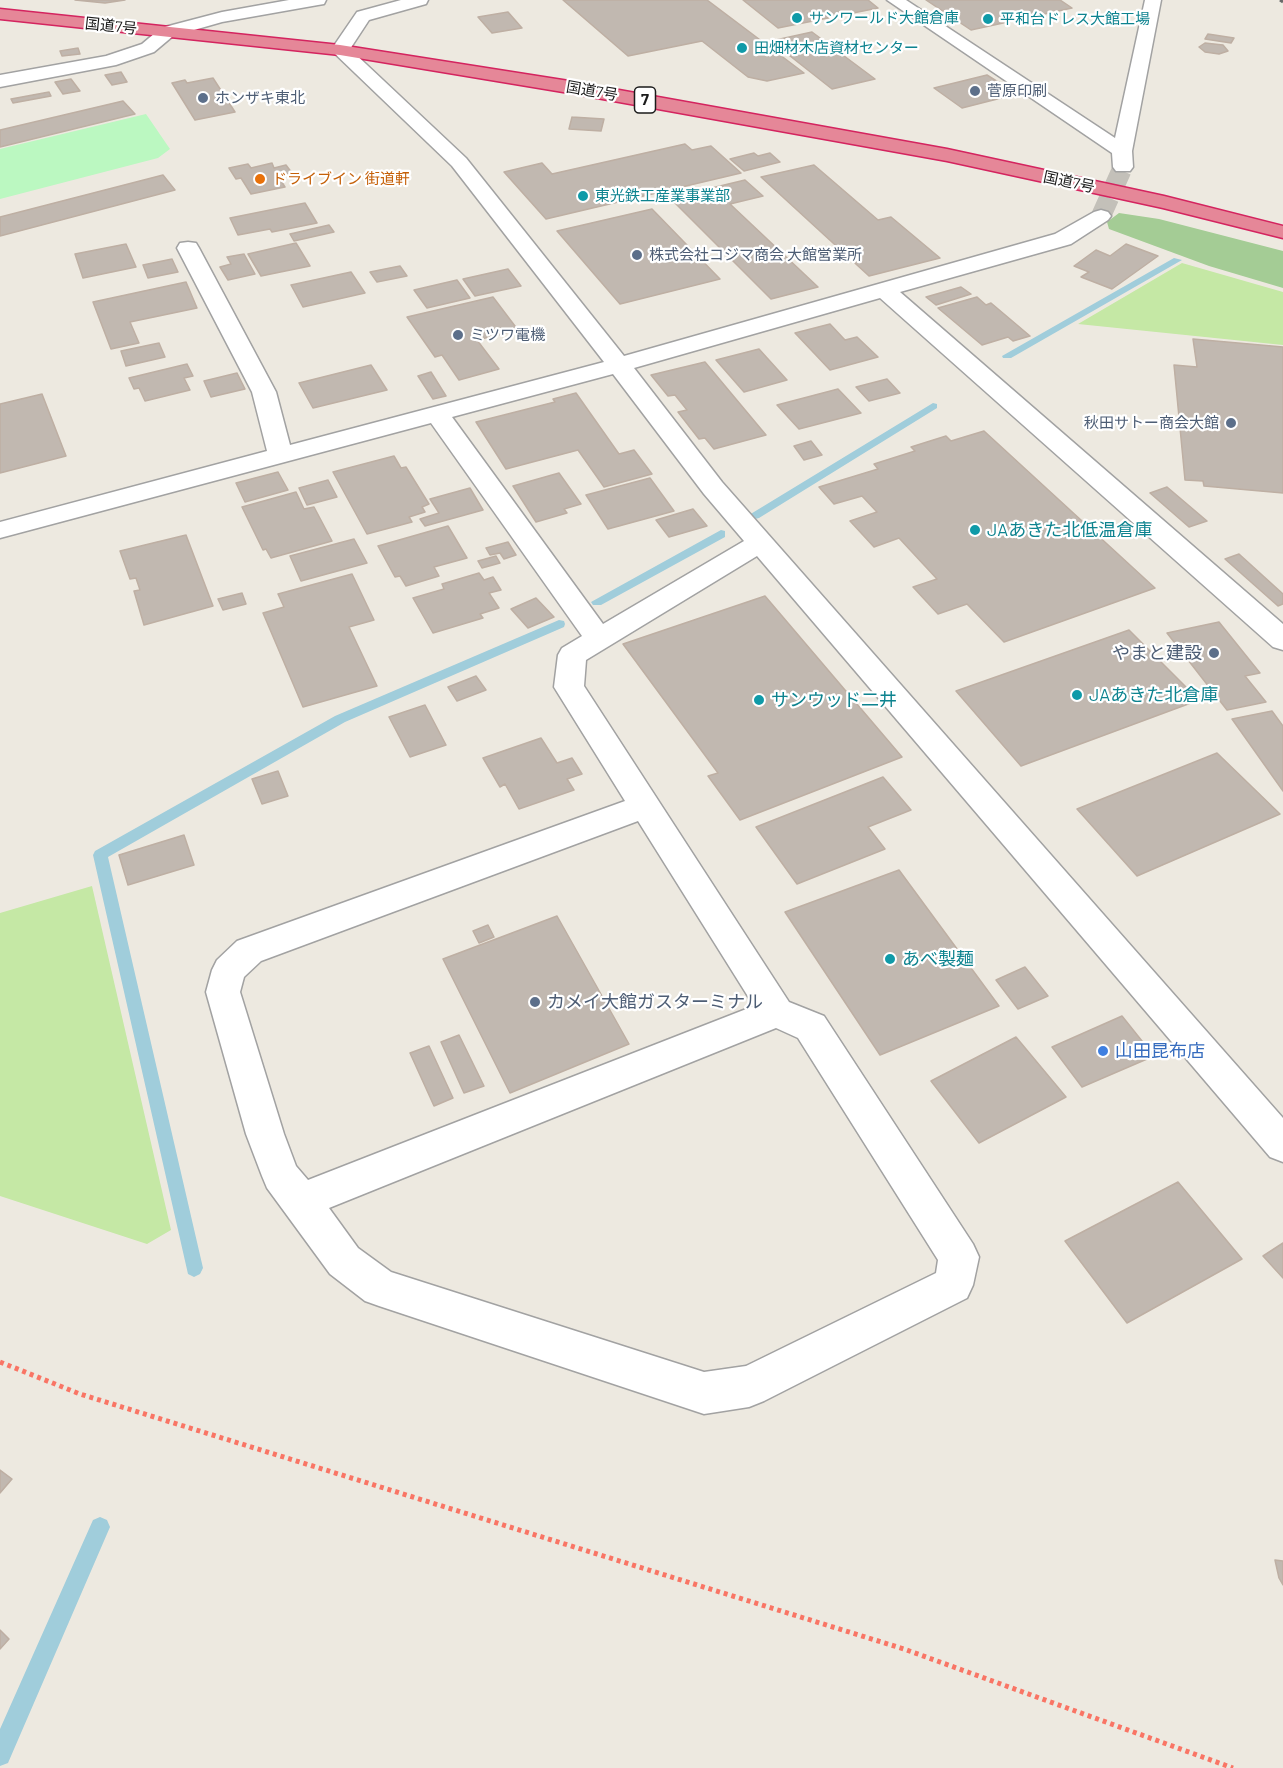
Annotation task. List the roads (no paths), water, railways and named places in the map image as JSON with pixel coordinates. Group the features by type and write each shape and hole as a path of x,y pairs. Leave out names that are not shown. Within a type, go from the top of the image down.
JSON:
{"highway":[{"name":"国道7号","path":"0,14 340,50 717,112 947,155 1164,202 1283,232"}],"street":[{"path":"0,81 110,61 148,48 167,32 222,17 318,0"},
{"path":"420,0 363,15 340,50 459,162 619,364 713,488 1283,1145"},
{"path":"895,0 1123,159 1153,0"},
{"path":"0,530 619,364 1063,239 1101,216"},
{"path":"188,248 264,392 280,454"},
{"path":"884,290 1283,640"},
{"path":"436,413 599,639"},
{"path":"645,806 249,951 229,970 223,992 265,1134 281,1176 344,1261 379,1287 704,1392 749,1386 953,1285 959,1257 810,1027 777,1012 569,687 572,655 760,543"},
{"path":"301,1201 777,1012"}],"waterway":[{"path":"1007,356 1177,260"},
{"path":"755,515 933,406"},
{"path":"597,602 721,534"},
{"path":"194,1268 100,855 340,719 559,624"},
{"path":"0,1755 100,1527"}],"tunnel":[{"path":"1101,216 1123,167"}],"place":[{"name":"サンワールド大館倉庫","path":"797,18"},
{"name":"平和台ドレス大館工場","path":"988,19"},
{"name":"田畑材木店資材センター","path":"742,48"},
{"name":"菅原印刷","path":"975,91"},
{"name":"ホンザキ東北","path":"203,98"},
{"name":"ドライブイン 街道軒","path":"260,179"},
{"name":"東光鉄工産業事業部","path":"583,196"},
{"name":"株式会社コジマ商会 大館営業所","path":"637,255"},
{"name":"ミツワ電機","path":"458,335"},
{"name":"秋田サトー商会大館","path":"1231,423"},
{"name":"JAあきた北低温倉庫","path":"975,530"},
{"name":"やまと建設","path":"1214,653"},
{"name":"JAあきた北倉庫","path":"1077,695"},
{"name":"サンウッド二井","path":"759,700"},
{"name":"あべ製麺","path":"890,959"},
{"name":"カメイ大館ガスターミナル","path":"535,1002"},
{"name":"山田昆布店","path":"1103,1051"}]}
